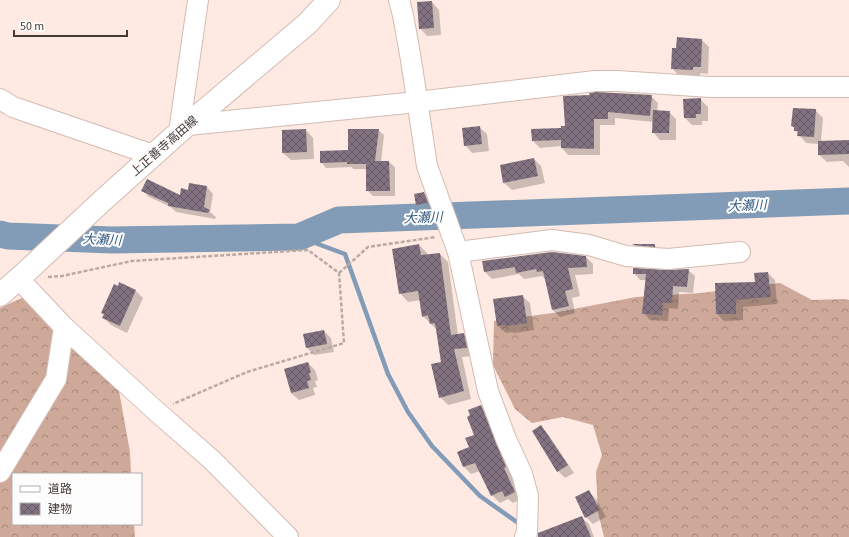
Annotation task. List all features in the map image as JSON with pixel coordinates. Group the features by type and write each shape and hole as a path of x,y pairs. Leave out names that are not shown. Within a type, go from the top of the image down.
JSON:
{"main road":[{"name":"上正善寺高田線","path":"6,289 40,260 101,202 183,128 308,23 329,0"}],"street":[{"path":"198,0 183,128 595,81 711,87 849,88"},
{"path":"398,0 403,15 427,166 455,243 488,391 506,439 522,474 528,496 525,537"},
{"path":"0,100 13,107 153,155"},
{"path":"455,243 552,240 589,244 626,256 668,259 740,252"},
{"path":"6,289 64,327 212,460 288,537"},
{"path":"0,472 56,379 64,327"}],"path":[{"path":"339,273 368,247 455,243"},
{"path":"6,289 132,260 308,250 339,273 344,343 247,372 156,411"}],"green space":[{"path":"780,283 812,300 849,300 849,537 604,537 598,512 596,472 602,455 593,425 563,417 532,423 515,409 493,365 494,321 553,313 636,297 701,293"},
{"path":"24,297 119,391 130,452 131,473 12,473 12,525 134,525 135,537 0,537 0,308"}],"building":[{"path":"432,1 434,28 419,29 417,2"},
{"path":"677,37 702,39 701,67 693,67 693,70 671,69 672,48 676,48"},
{"path":"596,92 652,95 650,116 608,112 608,119 594,119 594,149 561,148 561,140 532,141 531,129 561,128 561,126 565,126 563,96 590,95 589,93"},
{"path":"701,98 701,114 696,114 696,118 684,118 683,99"},
{"path":"793,108 816,109 814,137 797,136 798,131 794,131 794,127 791,126"},
{"path":"653,110 670,111 669,133 652,133"},
{"path":"480,126 482,144 464,146 462,128"},
{"path":"306,129 307,152 282,153 282,130"},
{"path":"348,129 379,129 375,161 389,161 390,191 366,191 366,164 347,164 347,162 320,163 320,151 348,150"},
{"path":"849,140 849,154 818,155 818,141"},
{"path":"534,158 538,176 503,183 500,165"},
{"path":"147,179 180,195 181,188 188,190 189,183 207,186 204,207 210,210 208,213 168,206 168,203 141,191"},
{"path":"424,192 428,203 416,205 414,194"},
{"path":"419,244 421,255 440,253 451,335 464,333 467,348 454,349 464,391 439,398 431,364 441,362 435,323 430,324 428,315 422,317 418,291 399,294 392,249"},
{"path":"655,244 655,247 633,245"},
{"path":"552,252 586,256 587,267 568,268 573,289 565,291 569,306 552,310 543,271 537,272 536,269 516,273 515,267 484,272 482,261"},
{"path":"633,268 667,270 689,269 687,287 673,286 672,303 663,303 662,315 642,314 646,274 633,274"},
{"path":"768,272 771,297 736,300 736,314 716,314 715,283 755,282 754,273"},
{"path":"119,282 136,290 120,326 102,318 104,314 101,313 114,284 118,286"},
{"path":"523,295 527,323 497,326 493,299"},
{"path":"324,330 327,344 306,348 303,334"},
{"path":"308,362 311,373 309,373 311,380 307,381 309,388 291,393 284,369"},
{"path":"481,405 506,467 504,468 515,492 505,497 502,491 491,496 475,463 463,467 457,452 469,447 465,438 474,435 467,417 470,415 468,410"},
{"path":"541,425 568,465 557,472 532,431"},
{"path":"589,490 600,510 585,518 575,497"},
{"path":"582,516 591,537 538,537 538,533"}],"waterway":[{"name":"大瀬川","path":"0,234 8,236 112,240 299,237 339,220 849,201"},
{"path":"299,237 345,254 388,374 408,412 432,446 480,496 521,525"}]}
